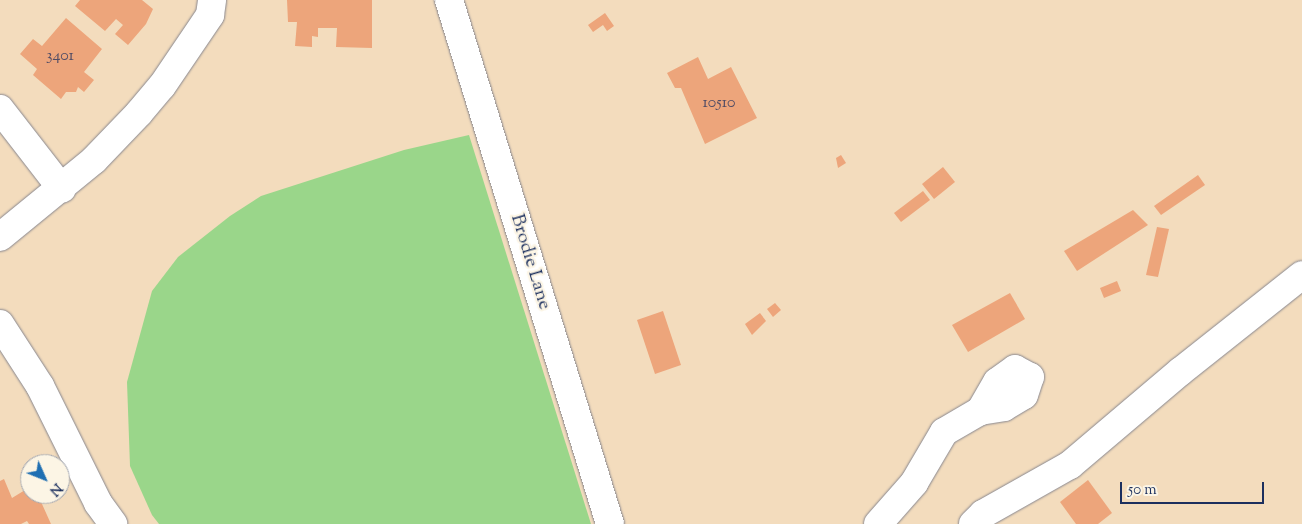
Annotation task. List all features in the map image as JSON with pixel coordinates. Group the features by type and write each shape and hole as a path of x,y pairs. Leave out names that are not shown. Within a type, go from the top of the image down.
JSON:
{"street":[{"path":"0,237 62,189 94,160 162,86 210,15 212,0"},
{"name":"Brodie Lane","path":"449,0 610,524"},
{"path":"0,109 62,189"},
{"path":"973,524 990,509 1070,465 1181,371 1302,275"},
{"path":"0,324 40,386 98,503 113,524"},
{"path":"878,524 914,483 944,432 980,411"}],"green space":[{"path":"469,135 591,524 159,524 152,515 130,466 127,382 152,291 178,257 230,216 261,196 404,150"}],"building":[{"path":"80,0 142,0 153,9 146,24 128,45 115,34 123,25 116,19 105,31 75,6"},
{"path":"287,0 372,0 372,48 336,47 337,28 318,28 318,37 312,36 312,47 295,46 297,22 288,22"},
{"path":"605,13 614,26 607,31 603,25 593,32 588,25"},
{"path":"66,18 102,49 84,72 94,80 84,92 78,87 76,92 66,92 61,99 33,75 37,69 20,54 33,39 42,46"},
{"path":"698,57 708,79 731,67 757,118 705,144 681,88 675,88 667,73"},
{"path":"841,155 846,163 838,168 836,158"},
{"path":"943,167 955,182 934,199 922,184"},
{"path":"1198,175 1205,185 1161,215 1154,206"},
{"path":"923,191 930,200 901,222 894,213"},
{"path":"1133,210 1148,225 1077,271 1064,251"},
{"path":"1157,227 1169,229 1158,277 1146,275"},
{"path":"1117,281 1121,291 1104,298 1100,288"},
{"path":"1010,293 1025,319 968,352 952,325"},
{"path":"775,303 781,310 773,317 767,309"},
{"path":"663,311 681,365 655,374 637,320"},
{"path":"760,313 766,321 752,335 745,324"},
{"path":"4,479 12,498 20,493 20,504 42,504 51,524 29,524 27,521 21,524 0,524 0,481"},
{"path":"1088,480 1112,513 1098,524 1076,524 1060,502"}]}
